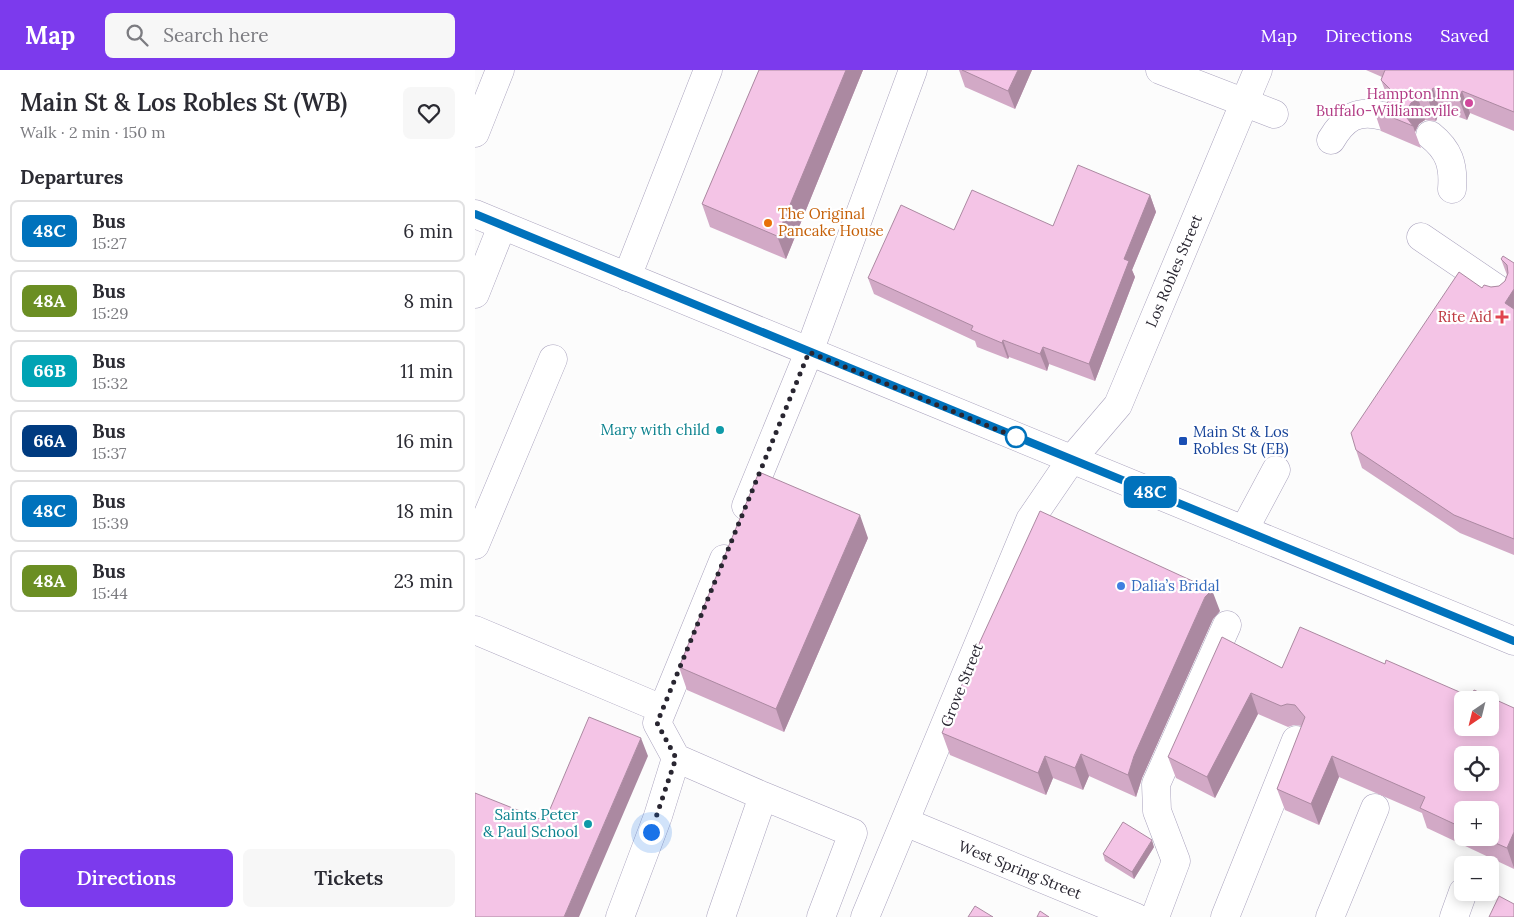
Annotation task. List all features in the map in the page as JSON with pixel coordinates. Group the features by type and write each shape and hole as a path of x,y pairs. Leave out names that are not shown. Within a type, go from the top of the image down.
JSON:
{"street":[{"path":"475,133 500,70"},
{"path":"627,277 708,70"},
{"path":"821,917 853,833 676,758 657,723 809,352 913,70"},
{"path":"1160,70 1274,114"},
{"name":"Los Robles Street","path":"1071,460 1118,405 1258,70"},
{"path":"1331,140 1348,118 1359,113 1383,116"},
{"path":"1430,136 1441,144 1449,156 1453,170 1452,189"},
{"path":"475,214 1514,641"},
{"path":"475,294 502,226"},
{"path":"1421,237 1499,290"},
{"path":"475,545 553,359"},
{"name":"Grove Street","path":"865,917 1030,520 1071,460"},
{"path":"1244,530 1277,470"},
{"path":"1155,917 1176,861 1157,811 1156,784 1227,625"},
{"path":"475,630 662,709"},
{"path":"1225,917 1296,740"},
{"path":"620,917 658,816 676,758"},
{"path":"721,917 763,796"},
{"path":"1330,917 1375,808"},
{"name":"West Spring Street","path":"905,822 1135,917"},
{"path":"1454,917 1460,901"}],"building":[{"path":"759,70 846,70 777,236 702,204"},
{"path":"962,70 1018,70 1008,91"},
{"name":"Hampton Inn Buffalo-Williamsville","path":"1385,70 1514,70 1514,112 1462,91 1459,99 1433,88 1428,99 1418,98 1411,103 1407,110 1407,118 1413,126 1374,110 1386,105 1390,98 1390,89 1381,80"},
{"path":"1078,165 1150,195 1124,259 1129,261 1089,364 1043,347 1040,354 1003,340 1002,343 971,330 973,326 868,278 901,205 954,230 972,190 1053,226"},
{"name":"Rite Aid","path":"1503,256 1514,263 1514,289 1505,303 1514,309 1514,539 1454,515 1356,450 1351,433 1459,272 1482,288 1484,285 1491,287 1499,286 1505,281 1508,273 1507,265 1501,259"},
{"path":"759,472 860,515 776,709 679,667"},
{"path":"1040,511 1212,590 1205,597 1134,756 1128,775 1081,754 1075,768 1045,756 1038,773 942,733 978,646"},
{"path":"1300,627 1385,664 1386,660 1457,691 1454,691 1454,736 1499,736 1499,701 1514,708 1514,832 1507,848 1499,845 1499,801 1454,801 1454,824 1420,808 1425,797 1332,756 1311,804 1277,789 1305,717 1295,705 1287,704 1281,706 1251,693 1207,777 1168,757 1222,637 1282,668"},
{"name":"Saints Peter & Paul School","path":"589,717 641,738 564,917 475,917 475,793 545,821"},
{"path":"1123,822 1152,840 1132,872 1103,854"},
{"path":"1499,896 1514,904 1514,917 1489,917 1497,901 1499,901"},
{"path":"975,906 993,917 968,917"},
{"path":"1040,911 1049,917 1037,917"}],"bus line":[{"name":"48C","path":"475,214 1514,641"}],"place":[{"name":"Hampton Inn Buffalo-Williamsville","path":"1469,103"},
{"name":"The Original Pancake House","path":"768,223"},
{"name":"Rite Aid","path":"1502,317"},
{"name":"Mary with child","path":"720,430"},
{"name":"Main St & Los Robles St (EB)","path":"1183,441"},
{"name":"Dalia’s Bridal","path":"1121,586"},
{"name":"Saints Peter & Paul School","path":"588,824"}],"route":[{"path":"651,832 658,816 676,758 657,723 809,352 1020,439 1016,437"}]}
